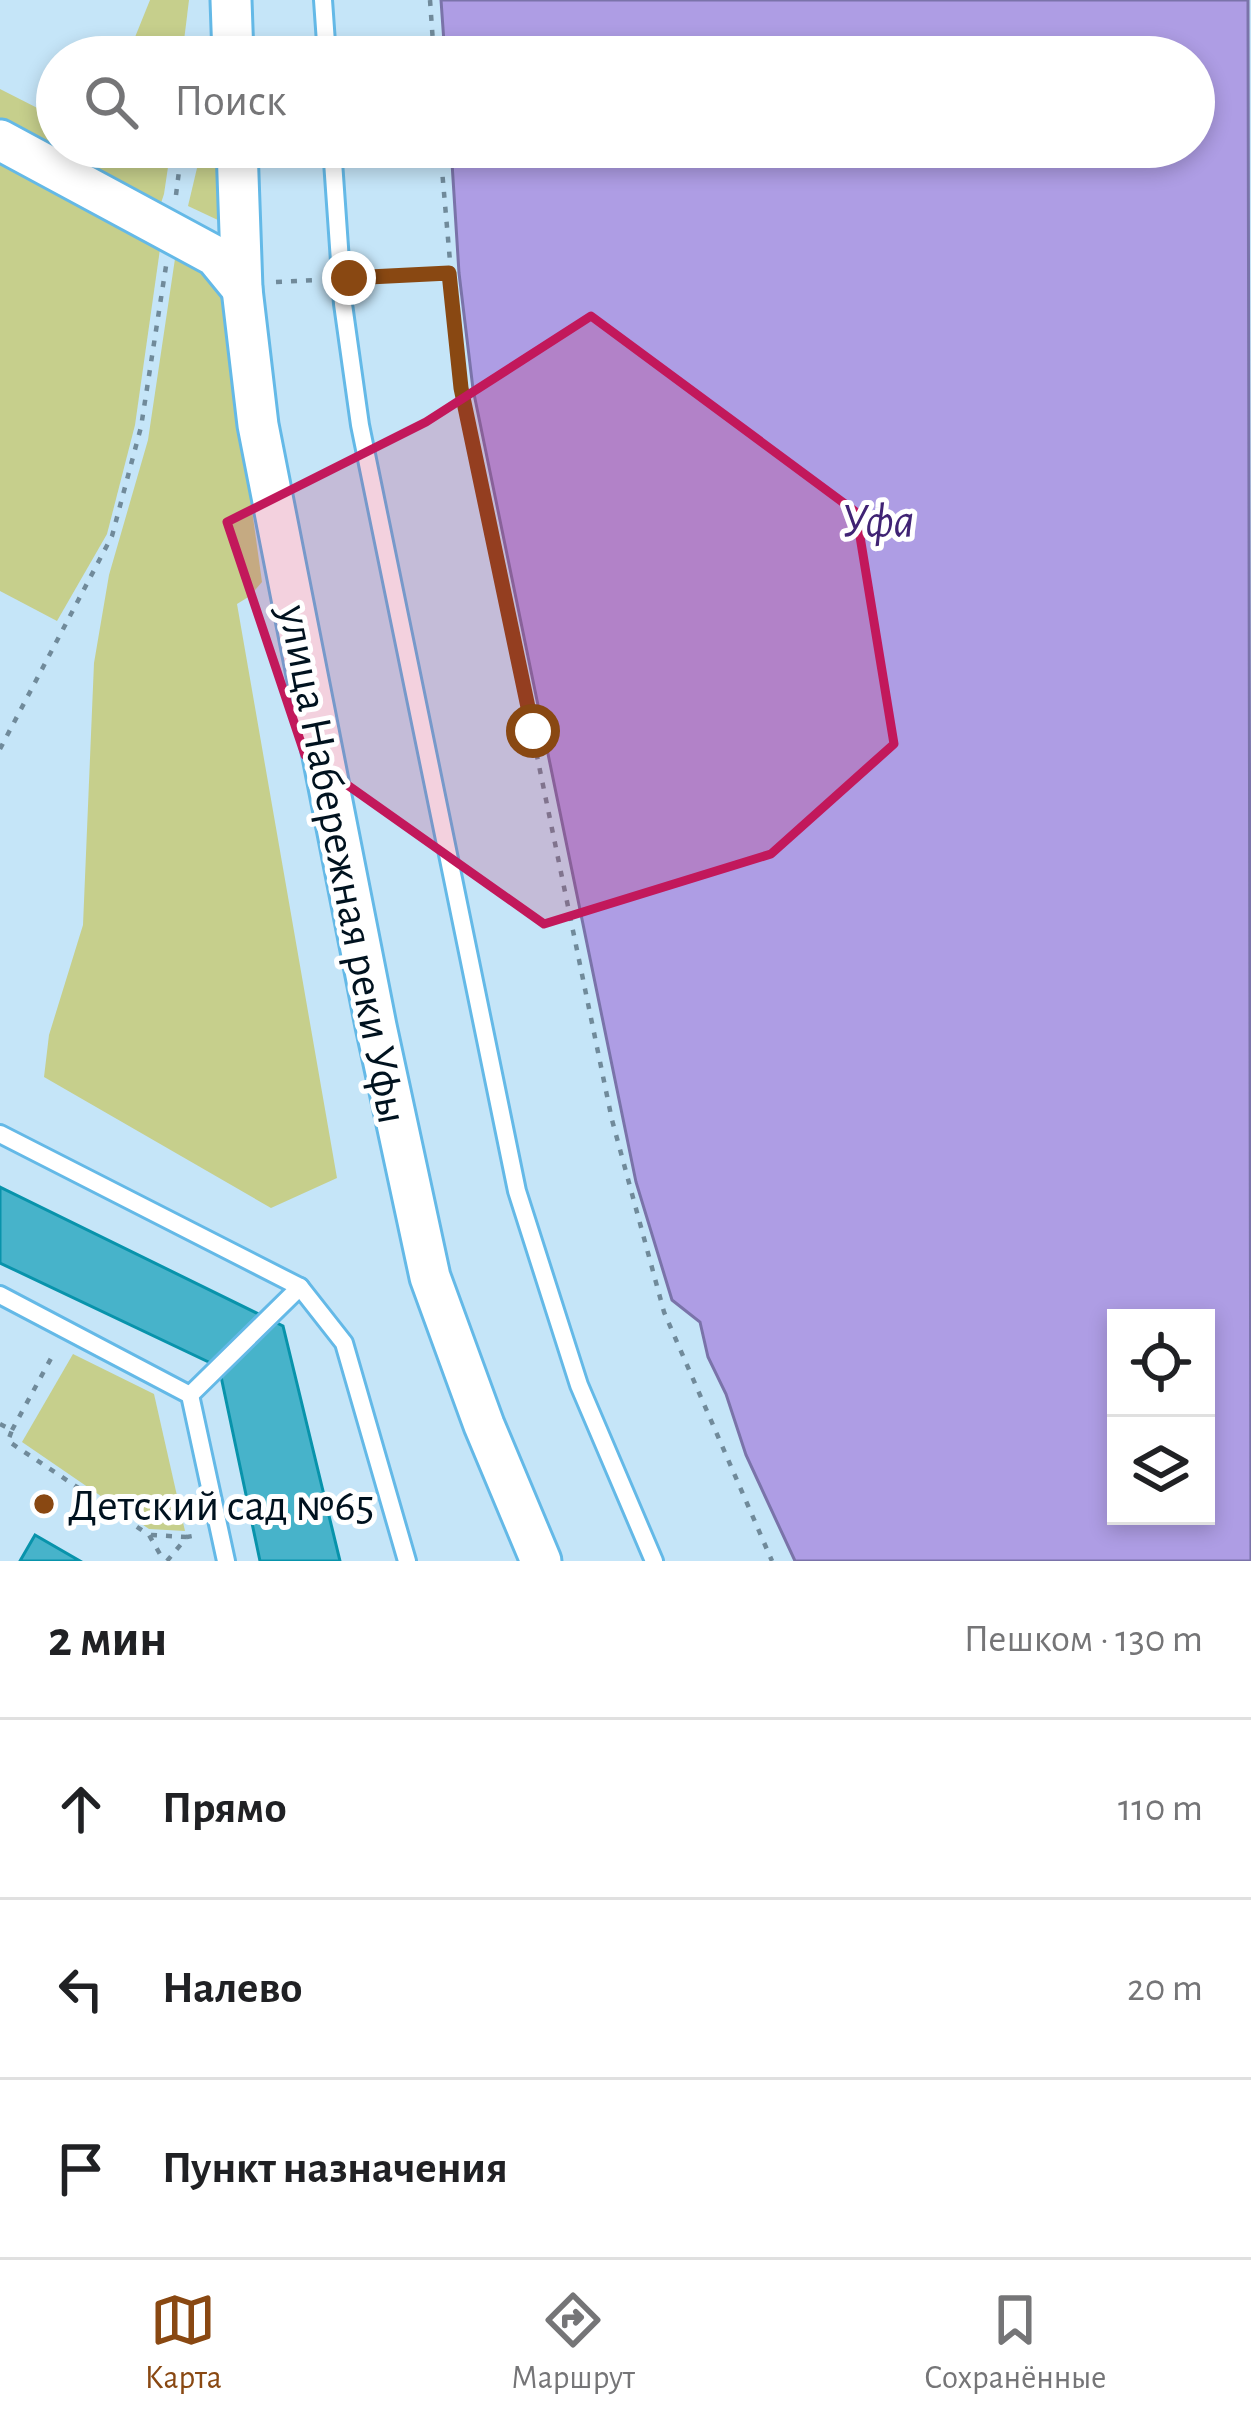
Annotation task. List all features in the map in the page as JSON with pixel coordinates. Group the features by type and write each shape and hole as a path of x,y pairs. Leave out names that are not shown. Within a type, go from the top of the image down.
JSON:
{"street":[{"path":"231,0 232,36"},
{"path":"0,140 36,159"},
{"path":"52,168 259,285"},
{"name":"улица Набережная реки Уфы","path":"240,168 259,285 258,425 371,1004 430,1277 541,1561"}],"lane":[{"path":"323,0 326,36"},
{"path":"333,168 343,304 360,425 517,1191 580,1385 654,1561"},
{"path":"0,1133 300,1287 344,1343 407,1561"},
{"path":"190,1396 300,1287"},
{"path":"0,1295 190,1396 226,1561"}],"path":[{"path":"430,0 433,36"},
{"path":"0,749 112,536 141,428 179,168"},
{"path":"442,168 461,388 633,1204 664,1312 772,1561"},
{"path":"349,278 449,273"},
{"path":"259,285 332,279"},
{"path":"602,1066 611,1065"},
{"path":"67,1331 8,1442 149,1535 165,1561 187,1537"},
{"path":"0,1424 12,1430"},
{"path":"149,1535 187,1537 219,1529"}],"highlighted area":[{"path":"591,316 856,512 894,744 771,854 544,924 305,755 227,522 426,422"}],"green space":[{"path":"150,0 189,0 185,36 135,36"},
{"path":"0,89 36,107 36,146 0,127"},
{"path":"0,159 161,242 135,425 107,534 57,621 0,591"},
{"path":"76,168 168,168 158,212"},
{"path":"197,168 224,168 220,221 188,206"},
{"path":"176,252 213,273 222,295 262,582 237,604 337,1178 271,1208 44,1077 49,1035 83,925 94,663 109,575 148,440"},
{"path":"73,1354 154,1394 185,1531 149,1529 22,1442"}],"water":[{"name":"Уфа","path":"441,0 1248,0 1251,1561 795,1561 746,1455 708,1357 700,1322 672,1300 636,1182 473,389 452,168 1215,168 1215,36 444,36"}],"building":[{"path":"0,1187 283,1326 340,1561 260,1561 219,1367 0,1263"},
{"path":"35,1535 80,1561 20,1561"}],"place":[{"name":"Детский сад №65","path":"44,1504"}],"route":[{"path":"349,278 449,273 461,388 533,731"}]}
